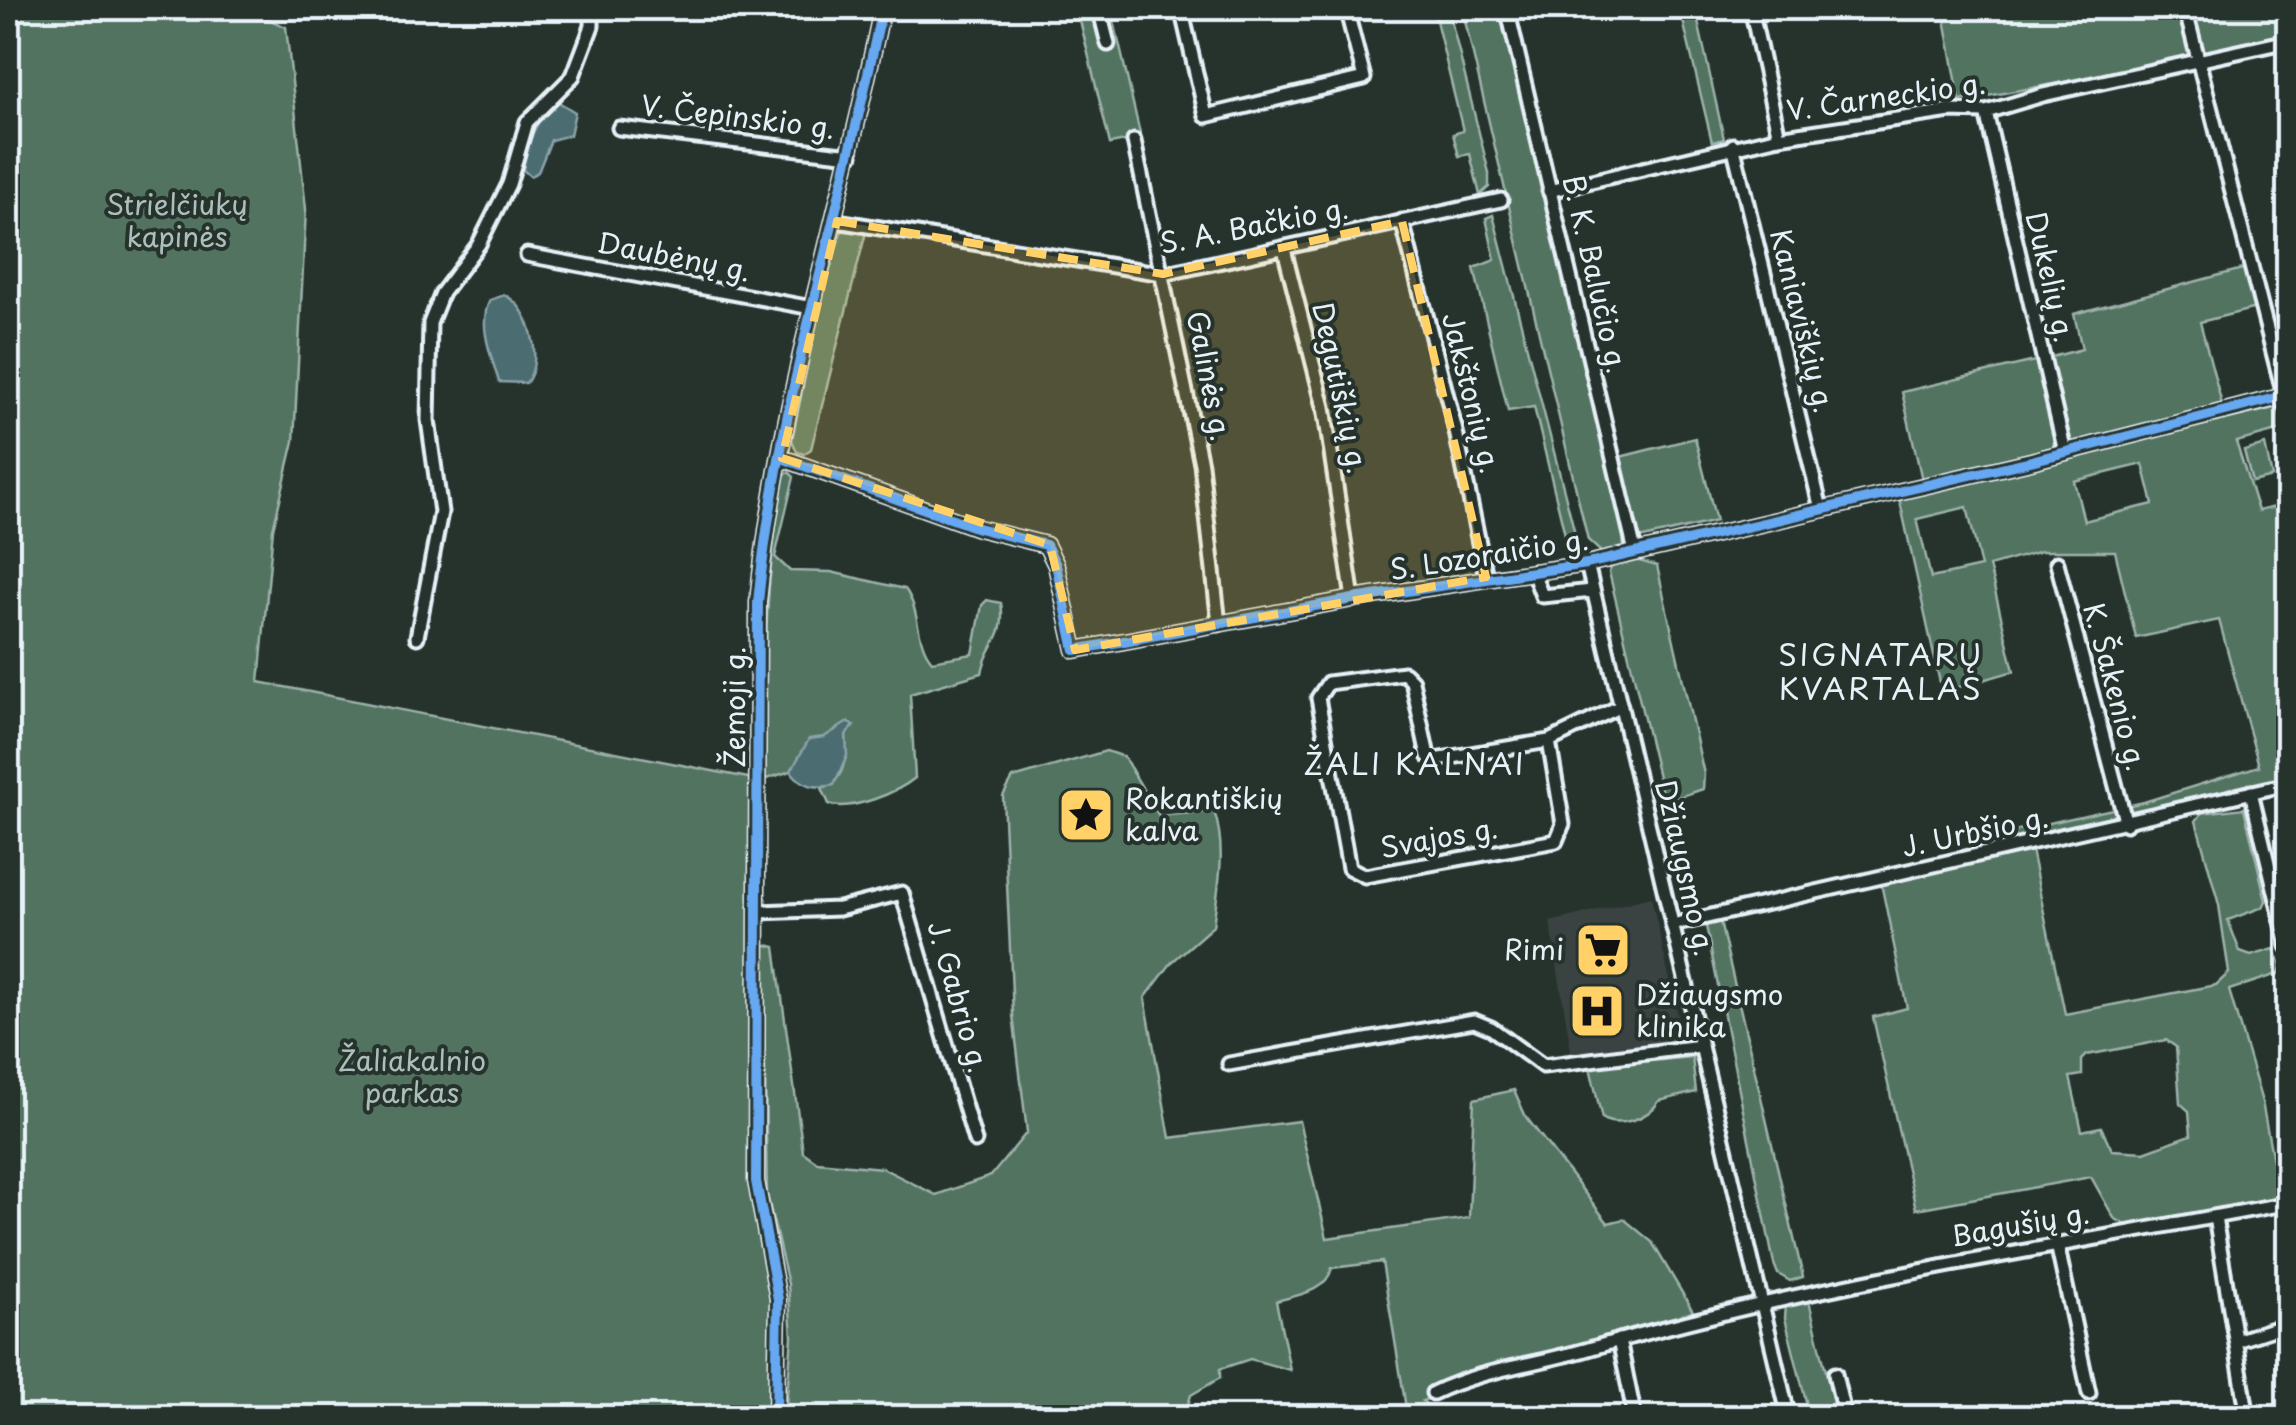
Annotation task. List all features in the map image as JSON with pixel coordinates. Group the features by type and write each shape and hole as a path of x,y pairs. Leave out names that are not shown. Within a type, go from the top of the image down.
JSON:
{"street":[{"path":"418,637 441,512 430,438 430,323 442,293 479,244 509,184 527,122 572,76 592,26 592,8"},
{"name":"Žemoji g.","path":"776,1418 781,1332 756,1181 758,602 768,520 812,308 837,221 882,8"},
{"path":"1100,8 1108,44"},
{"path":"1181,8 1206,116 1364,78 1346,8"},
{"name":"B. K. Balučio g.","path":"1508,8 1635,552"},
{"path":"1750,8 1778,137"},
{"path":"2185,8 2288,411"},
{"name":"V. Čarneckio g.","path":"1550,191 1778,137 1950,112 1986,112 2043,94 2288,41"},
{"name":"Dukelių g.","path":"1986,112 2066,452"},
{"name":"V. Čepinskio g.","path":"619,128 851,155"},
{"name":"Galinės g.","path":"1134,141 1201,464 1219,624"},
{"name":"Kaniaviškių g.","path":"1733,146 1821,509"},
{"name":"S. A. Bačkio g.","path":"837,221 1163,274 1502,200"},
{"name":"Jakštonių g.","path":"1402,221 1455,427 1486,577"},
{"name":"Degutiškių g.","path":"1284,249 1324,407 1353,599"},
{"name":"Daubėnų g.","path":"527,255 812,308"},
{"name":"S. Lozoraičio g.","path":"782,458 978,528 1046,545 1056,565 1075,650 1353,599 1587,564 2066,452 2284,396"},
{"name":"K. Šakenio g.","path":"2057,563 2126,824"},
{"name":"Džiaugsmo g.","path":"1587,564 1789,1418"},
{"path":"1533,572 1542,596 1593,591"},
{"name":"Svajos g.","path":"1549,740 1564,824 1556,841 1365,876 1349,868 1318,698 1328,683 1404,672 1412,681 1426,750 1434,760 1549,740 1621,706"},
{"name":"J. Urbšio g.","path":"1672,924 2126,824 2288,784"},
{"path":"2251,792 2288,946"},
{"name":"J. Gabrio g.","path":"758,912 839,909 902,893 974,1141"},
{"path":"1229,1064 1474,1021 1491,1028 1543,1066 1701,1046"},
{"name":"Bagušių g.","path":"1433,1394 1493,1371 1536,1364 1761,1302 2288,1203"},
{"path":"2216,1217 2248,1418"},
{"path":"2057,1244 2089,1393"},
{"path":"2236,1341 2288,1324"},
{"path":"1619,1340 1636,1418"},
{"path":"1835,1374 1846,1418"}],"highlighted area":[{"path":"837,221 1163,274 1402,221 1486,577 1075,650 1050,545 782,458"}],"shaded area":[{"path":"1651,897 1684,1043 1572,1056 1550,922"}],"green space":[{"name":"Žaliakalnio parkas","path":"8,8 257,8 257,14 286,27 306,209 294,441 273,529 259,682 748,778 753,783 751,1195 774,1318 769,1417 8,1418"},
{"path":"1077,8 1111,8 1141,138 1110,144"},
{"path":"1433,8 1448,8 1489,173 1489,187 1480,195 1470,154 1459,156 1453,134 1463,131"},
{"path":"1462,8 1500,8 1625,530 1623,548 1602,553 1588,540"},
{"path":"1680,8 1695,8 1724,139 1712,142"},
{"path":"1943,8 2179,8 2191,54 2184,60 1960,101"},
{"path":"2191,8 2288,8 2288,49 2205,66"},
{"path":"1493,215 1578,545 1570,555 1534,407 1508,411 1474,268 1495,260 1486,218"},
{"path":"841,232 866,232 811,449 804,454 797,452 792,440 819,308"},
{"path":"2246,268 2256,308 2200,322 2223,408 2072,442 2048,358 2082,349 2074,314"},
{"path":"2039,360 2057,436 2051,451 1922,480 1902,392"},
{"path":"2288,405 2288,428 2236,442 2258,511 2288,504 2288,777 2011,839 2018,830 2144,802 2259,766 2219,620 2136,638 2115,551 2041,551 1989,566 2014,671 1942,692 1899,497","holes":["2143,464 2153,504 2084,521 2074,481","1967,507 1981,567 1931,578 1917,519"]},
{"path":"1695,438 1716,521 1639,539 1620,457"},
{"path":"2265,445 2272,477 2252,482 2244,451"},
{"path":"789,472 794,477 775,557 790,571 831,572 905,589 932,661 973,654 982,605 987,600 1001,603 999,633 982,673 910,694 915,778 861,803 829,804 822,788 840,774 846,735 804,751 791,771 763,780 769,589 777,513 784,475"},
{"path":"1632,559 1657,566 1704,774 1703,789 1664,802 1609,572 1614,563"},
{"path":"1106,751 1124,757 1159,816 1214,811 1218,825 1220,868 1213,926 1172,962 1145,998 1170,1138 1299,1121 1327,1238 1469,1218 1474,1099 1514,1090 1526,1117 1608,1223 1624,1219 1652,1242 1694,1313 1516,1363 1517,1373 1473,1382 1422,1401 1431,1407 1433,1417 1382,1417 1406,1408 1382,1262 1332,1268 1317,1287 1276,1301 1290,1370 1250,1359 1220,1369 1220,1378 1191,1395 1184,1417 785,1417 792,1337 788,1284 767,1194 763,944 775,947 803,1152 817,1162 882,1168 936,1195 991,1176 1027,1132 1013,1015 1003,796 1013,778"},
{"path":"2244,808 2266,901 2263,907 2228,920 2240,952 2251,956 2274,949 2282,966 2278,974 2229,990 2262,1102 2280,1198 2128,1226 2114,1218 2091,1177 1916,1209 1873,1017 1907,1008 1881,883 2031,850 2065,1014 2216,985 2229,973 2219,905 2196,821 2202,813","holes":["2166,1040 2176,1047 2180,1103 2189,1111 2191,1135 2144,1152 2112,1150 2101,1127 2082,1131 2070,1077 2082,1075 2082,1060 2087,1055"]},
{"path":"1709,921 1720,922 1803,1277 1790,1281 1778,1274 1774,1264 1706,926"},
{"path":"1692,1057 1696,1092 1659,1101 1634,1120 1602,1119 1590,1067"},
{"path":"1808,1297 1837,1417 1810,1417 1785,1318 1786,1304"}],"water":[{"path":"557,101 575,112 570,135 551,140 538,172 530,176 523,170 529,142 538,123"},
{"path":"504,295 521,310 532,335 534,362 526,383 499,382 490,352 486,309 490,300"},
{"path":"848,722 854,726 846,735 847,756 834,785 810,786 795,776 791,771 809,739 824,737"}],"cycle path":[{"path":"776,1418 778,1299 756,1181 758,602 780,452 882,8"},
{"path":"782,458 978,528 1046,545 1056,565 1075,650 1353,599 1587,564 2031,461 2284,396"}],"place":[{"name":"Rokantiškių kalva","path":"1086,815"},
{"name":"Rimi","path":"1603,950"},
{"name":"Džiaugsmo klinika","path":"1597,1011"}],"district":[{"name":"SIGNATARŲ KVARTALAS","path":"1881,673"},
{"name":"ŽALI KALNAI","path":"1415,765"}],"park label":[{"name":"Strielčiukų kapinės","path":"177,221"}]}
